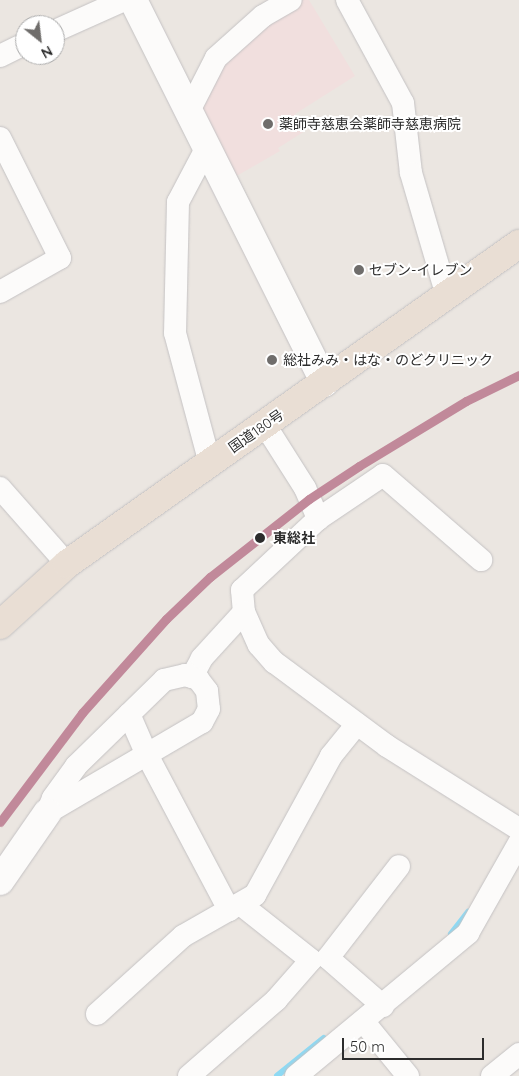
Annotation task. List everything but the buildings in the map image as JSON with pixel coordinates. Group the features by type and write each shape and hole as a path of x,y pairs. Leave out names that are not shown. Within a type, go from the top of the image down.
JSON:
{"highway":[{"name":"国道180号","path":"0,625 67,564 519,244"}],"street":[{"path":"65,27 124,0"},
{"path":"133,0 325,383"},
{"path":"190,111 216,58 262,16 291,0"},
{"path":"348,0 403,103 410,173 447,296"},
{"path":"0,56 15,49"},
{"path":"0,138 60,258 0,292"},
{"path":"208,148 178,202 175,333 210,464"},
{"path":"265,425 305,488 318,519"},
{"path":"296,1076 383,1006 468,933 517,833 358,724 274,662 259,645 244,612 242,590 318,519 383,475 481,560"},
{"path":"0,488 67,564"},
{"path":"192,676 202,658 244,612"},
{"path":"0,881 48,813 52,798 76,766 164,680 178,674 192,676 207,691 210,703 206,716 196,727 146,754 48,813"},
{"path":"129,714 146,754 234,907 311,960 276,1000 189,1076"},
{"path":"97,1014 183,936 255,895 331,756 358,724"},
{"path":"383,1006 328,958 399,866"},
{"path":"363,1021 408,1076"},
{"path":"492,1076 519,1054"}],"shaded area":[{"path":"302,0 309,0 355,76 295,114 305,131 278,148 280,151 233,178 198,108 208,82 264,22"}],"waterway":[{"path":"451,934 468,912"},
{"path":"277,1076 324,1038"}],"transit line":[{"path":"0,822 82,713 166,619 210,577 309,499 359,466 466,401 519,375"}],"place":[{"name":"薬師寺慈恵会薬師寺慈恵病院","path":"268,124"},
{"name":"セブン-イレブン","path":"359,270"},
{"name":"総社みみ・はな・のどクリニック","path":"272,360"},
{"name":"東総社","path":"260,538"}]}
